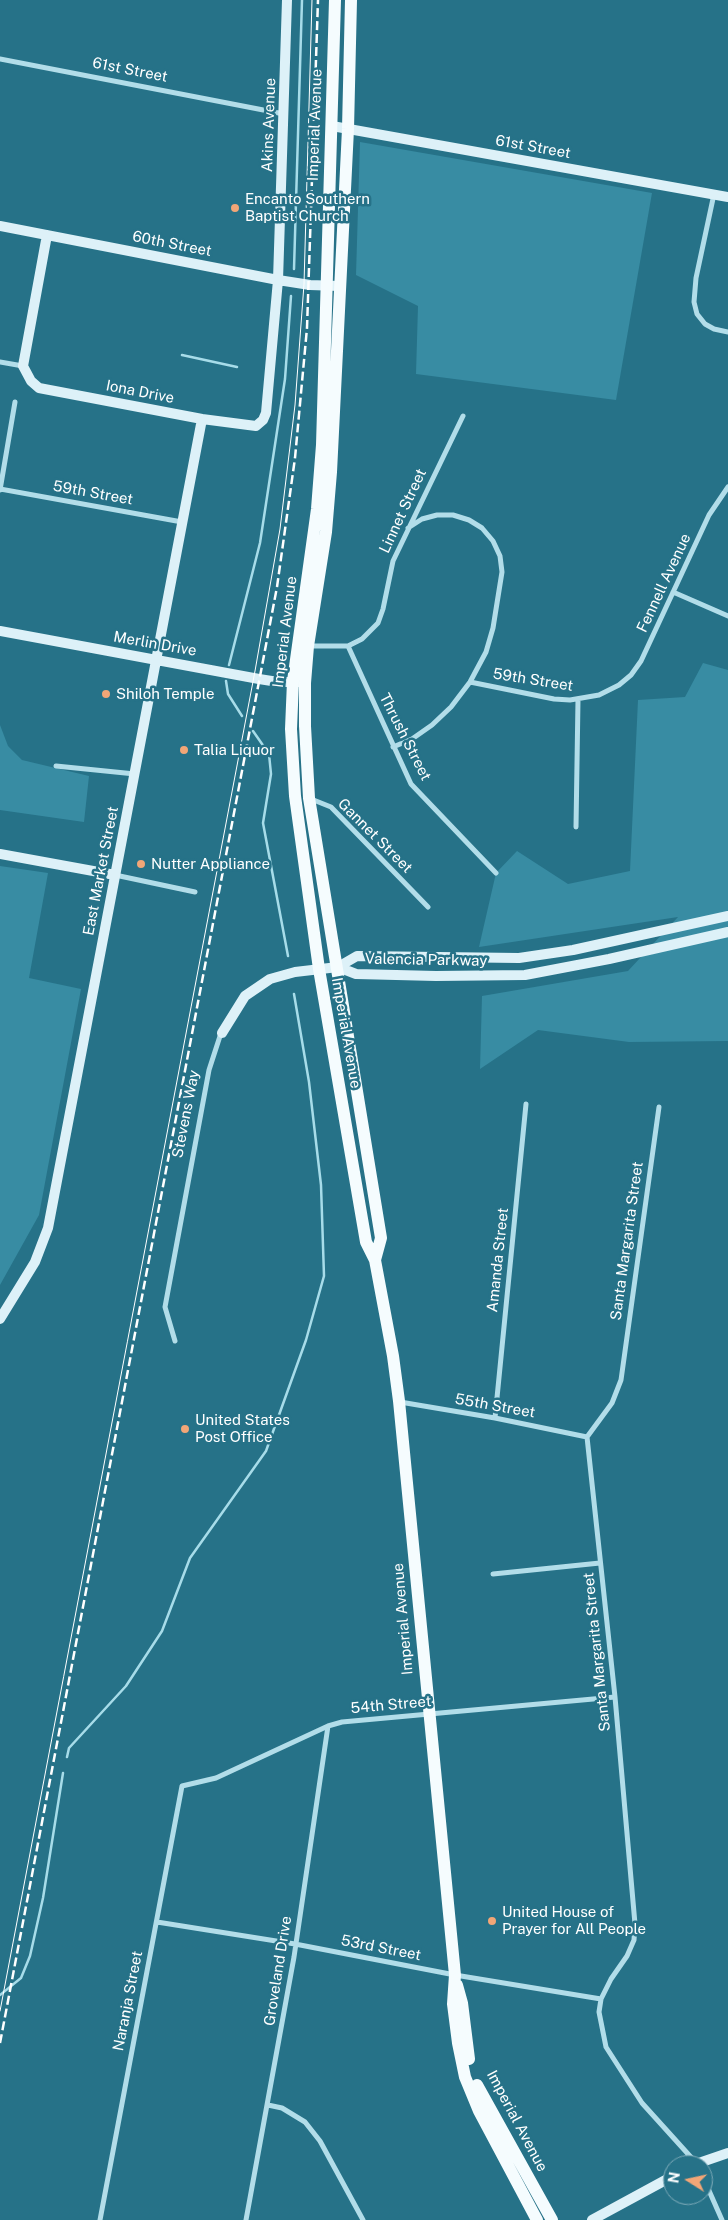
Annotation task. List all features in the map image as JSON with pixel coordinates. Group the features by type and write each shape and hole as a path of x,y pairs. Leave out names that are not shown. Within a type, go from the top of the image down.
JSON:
{"main road":[{"name":"Akins Avenue","path":"266,399 278,280 287,0"},
{"name":"Imperial Avenue","path":"333,286 332,126 335,0"},
{"name":"Imperial Avenue","path":"351,0 348,129 333,286 318,509 299,682 291,729 295,796 319,969 366,1242 375,1260 399,1401 455,1975 462,2003 468,2053 480,2092 552,2220"},
{"name":"61st Street","path":"332,126 728,197"},
{"name":"60th Street","path":"0,226 278,280 333,286"},
{"path":"23,366 47,235"},
{"name":"Iona Drive","path":"23,366 31,381 39,388 202,419 256,426 263,420 266,413 266,399"},
{"name":"East Market Street","path":"0,1319 35,1262 48,1228 202,419"},
{"name":"Merlin Drive","path":"0,631 278,682 299,682"},
{"name":"Imperial Avenue","path":"299,682 309,798 381,1238 375,1260"},
{"path":"0,854 115,876"},
{"name":"Valencia Parkway","path":"338,967 357,956 519,958 573,950 728,916"},
{"name":"Valencia Parkway","path":"338,967 356,974 436,976 525,975 609,959 728,932"},
{"name":"Stevens Way","path":"222,1032 246,996 270,979 338,967"},
{"name":"Imperial Avenue","path":"455,1975 453,2004 465,2077 479,2111 537,2220"},
{"path":"713,2158 728,2153"},
{"path":"592,2220 663,2181"}],"street":[{"name":"61st Street","path":"0,59 284,114"},
{"path":"714,194 696,278 694,302 697,314 705,324 714,329 728,332"},
{"path":"0,362 23,366"},
{"path":"0,489 15,402"},
{"name":"Linnet Street","path":"348,646 362,639 378,623 383,609 393,561 463,416"},
{"name":"Fennell Avenue","path":"619,685 631,675 641,661 709,515 728,487"},
{"name":"59th Street","path":"0,489 182,522"},
{"path":"393,747 412,739 436,721 470,682 486,652 493,628 502,572 497,548 482,528 469,520 453,515 429,516 408,528"},
{"path":"674,592 728,616"},
{"path":"303,645 348,646"},
{"name":"Thrush Street","path":"348,646 393,747 412,784 496,873"},
{"name":"59th Street","path":"470,682 554,699 578,700 599,695 619,685"},
{"path":"576,827 578,700"},
{"path":"56,766 135,774"},
{"name":"Gannet Street","path":"295,796 309,798 331,807 428,907"},
{"path":"115,876 195,892"},
{"name":"Stevens Way","path":"175,1341 165,1307 209,1070 218,1039 222,1032"},
{"name":"Amanda Street","path":"495,1418 526,1104"},
{"name":"Santa Margarita Street","path":"659,1107 620,1380 612,1403 587,1436 615,1697 635,1924 634,1940 628,1956 611,1980 601,1999 600,2018 606,2047 642,2103 688,2155"},
{"name":"55th Street","path":"399,1401 587,1436"},
{"path":"493,1574 600,1563"},
{"name":"54th Street","path":"182,1786 216,1778 328,1726 342,1722 615,1697"},
{"name":"Groveland Drive","path":"246,2220 268,2105 295,1944 328,1726"},
{"name":"Naranja Street","path":"100,2220 182,1786"},
{"name":"53rd Street","path":"156,1922 295,1944 455,1975 601,1999"},
{"path":"268,2105 282,2108 305,2122 320,2141 363,2220"},
{"path":"713,2199 722,2220"}],"shaded area":[{"path":"360,142 652,193 616,400 416,374 418,306 356,275"},
{"path":"703,663 728,670 728,1041 629,1042 538,1030 480,1069 482,996 628,971 678,917 479,947 496,873 517,851 568,884 630,871 638,700 685,697"},
{"path":"0,725 8,746 22,760 89,776 84,822 0,810"},
{"path":"0,866 48,873 29,978 81,989 39,1215 0,1285"}],"waterway":[{"path":"294,269 302,0"},
{"path":"229,665 260,543 285,379 291,296"},
{"path":"182,355 237,367"},
{"path":"226,681 228,694 242,716"},
{"path":"253,731 269,754 271,774 263,823 288,956"},
{"path":"67,1757 69,1748 126,1686 162,1631 190,1558 266,1451 306,1340 324,1276 321,1185 309,1082 294,994"},
{"path":"0,1995 21,1978 30,1956 43,1898 63,1773"}],"tram line":[{"path":"0,2011 255,671 280,529 295,405 304,284 312,0"}],"railway":[{"path":"0,2043 277,587 295,458 307,328 318,0"}],"place":[{"name":"Encanto Southern Baptist Church","path":"235,208"},
{"name":"Shiloh Temple","path":"106,694"},
{"name":"Talia Liquor","path":"184,750"},
{"name":"Nutter Appliance","path":"141,864"},
{"name":"United States Post Office","path":"185,1429"},
{"name":"United House of Prayer for All People","path":"492,1921"}]}
